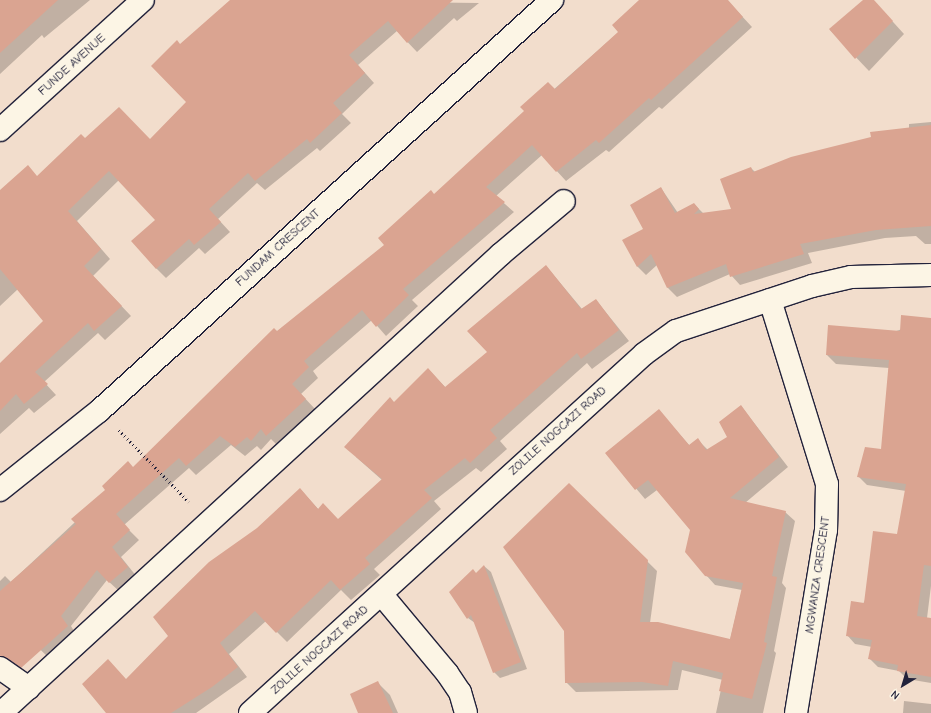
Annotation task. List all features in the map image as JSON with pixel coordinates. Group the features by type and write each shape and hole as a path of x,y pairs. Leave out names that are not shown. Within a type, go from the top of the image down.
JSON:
{"street":[{"name":"FUNDE AVENUE","path":"0,130 143,0"},
{"name":"FUNDAM CRESCENT","path":"0,490 99,411 552,0"},
{"path":"1,713 501,254 564,201"},
{"name":"ZOLILE NOGCAZI ROAD","path":"250,713 382,595 644,354 676,331 770,300 851,277 931,275"},
{"name":"MGWANZA CRESCENT","path":"770,300 827,484 826,530 796,713"},
{"path":"382,595 447,673 460,692 466,713"},
{"path":"0,668 29,688"}],"path":[{"path":"99,411 142,450 208,524"}],"building":[{"path":"0,0 58,0 0,53"},
{"path":"230,0 453,0 407,43 388,21 349,55 365,73 333,103 342,113 310,143 307,139 255,181 248,173 209,209 221,222 194,245 189,239 156,269 131,241 155,220 109,171 68,211 101,249 84,266 122,306 94,331 88,323 35,372 48,384 24,404 16,394 0,411 0,363 43,321 0,269 0,190 28,165 37,176 81,134 85,138 119,107 150,139 186,102 151,66 177,40 180,44"},
{"path":"639,0 728,0 743,17 651,100 649,98 599,143 596,140 556,172 532,145 486,187 505,202 403,289 409,295 376,327 362,310 304,361 309,367 292,384 306,399 266,436 261,429 251,441 247,437 235,447 220,436 186,466 179,458 116,514 130,530 112,547 128,567 109,583 97,570 61,616 68,626 21,668 0,656 0,591 76,524 71,519 105,490 102,486 128,461 133,467 274,328 277,331 384,245 378,238 431,190 434,194 524,111 520,107 548,82 555,89 618,32 612,25"},
{"path":"863,0 874,0 893,21 855,59 829,29"},
{"path":"931,125 931,226 876,230 800,244 804,254 730,277 726,264 667,288 651,254 637,267 622,240 643,229 630,205 661,187 675,213 694,203 699,209 694,214 731,209 720,179 751,167 753,172 791,157 871,137 870,132"},
{"path":"546,265 581,309 596,299 619,330 581,359 577,353 490,430 497,438 470,463 465,458 424,490 432,498 365,558 370,564 340,590 331,580 276,633 255,611 220,643 238,667 212,687 171,713 106,713 82,684 108,659 126,679 168,636 153,617 209,562 257,528 300,488 318,509 323,503 338,519 382,479 344,447 390,397 394,402 428,368 445,387 487,352 467,331"},
{"path":"901,315 931,318 931,566 924,565 917,616 931,618 931,677 897,671 898,665 868,659 872,640 846,636 851,601 864,603 873,531 897,534 906,484 857,477 865,447 881,449 889,360 826,355 828,325 900,331"},
{"path":"741,405 779,457 730,498 786,511 772,576 777,577 764,642 767,643 752,699 719,691 723,673 673,661 668,686 642,682 565,683 564,631 503,547 569,483 648,560 640,622 658,622 730,639 743,583 705,576 685,552 690,530 648,480 635,490 605,453 659,409 689,445 698,438 706,450 727,437 719,422"},
{"path":"484,565 521,662 493,673 471,615 467,619 449,592 473,569 476,573"},
{"path":"378,681 393,713 358,713 350,694"}]}
